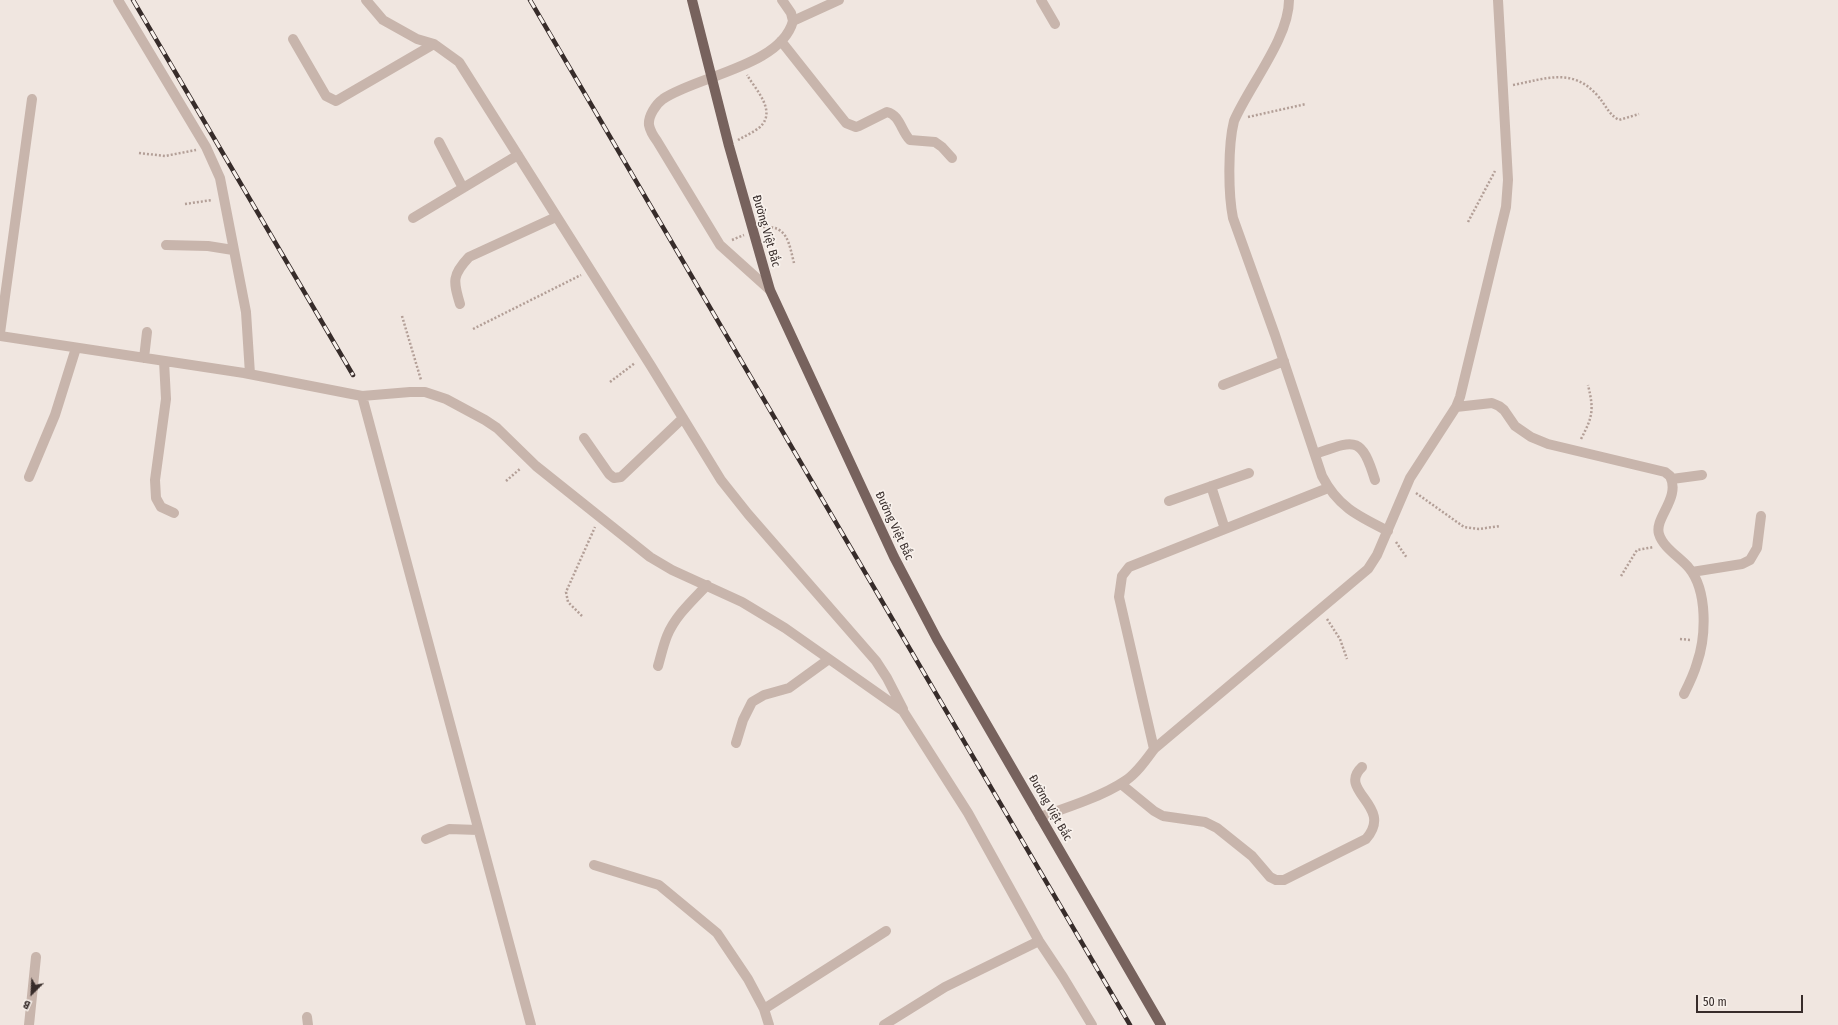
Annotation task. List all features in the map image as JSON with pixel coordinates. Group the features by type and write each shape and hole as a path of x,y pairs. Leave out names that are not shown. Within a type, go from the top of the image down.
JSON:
{"main road":[{"name":"Đường Việt Bắc","path":"692,0 713,77 729,146 770,290 894,557 937,639 1161,1025"}],"street":[{"path":"118,0 206,147 220,178 246,312 250,374"},
{"path":"366,0 383,20 417,39 434,44 459,62 645,355 721,480 748,514 876,661 887,678 904,711 968,813 1039,941 1064,977 1092,1025"},
{"path":"770,290 720,245 657,142 649,125 650,116 661,100 759,58 781,41 788,34 793,21 791,13 782,0"},
{"path":"793,21 839,0"},
{"path":"1041,0 1055,24"},
{"path":"1289,0 1286,19 1280,34 1234,121 1231,135 1230,205 1233,218 1328,488 1339,502 1353,513 1388,531"},
{"path":"1040,817 1063,809 1121,784 1136,772 1154,749 1368,569 1378,555 1407,486 1419,463 1456,407 1506,207 1508,180 1498,0"},
{"path":"293,39 326,96 336,101 434,44"},
{"path":"781,41 846,123 856,127 887,112 892,113 896,117 905,135 910,140 916,142 927,140 935,142 952,158"},
{"path":"32,99 0,334 76,348 250,374 362,396 425,392 446,399 497,428 530,461 650,557 672,570 742,602 785,628 904,711"},
{"path":"439,142 463,188"},
{"path":"413,218 518,154"},
{"path":"460,304 456,290 455,278 458,269 469,257 556,217"},
{"path":"166,245 208,246 233,250"},
{"path":"144,358 147,332"},
{"path":"28,477 55,415 76,348"},
{"path":"164,361 166,399 155,480 156,498 161,507 174,513"},
{"path":"1223,385 1284,361"},
{"path":"362,396 531,1025"},
{"path":"1456,407 1492,403 1504,410 1515,426 1531,437 1548,444 1665,472 1672,479 1670,503 1658,528 1659,534 1666,545 1692,572 1701,597 1704,617 1704,632 1698,662 1684,694"},
{"path":"584,438 609,474 614,478 621,478 683,418"},
{"path":"1315,454 1347,443 1355,445 1368,458 1375,480"},
{"path":"1169,501 1249,473"},
{"path":"1672,479 1702,475"},
{"path":"1211,486 1225,529"},
{"path":"1154,749 1119,597 1122,576 1129,568 1328,488"},
{"path":"1692,572 1742,564 1750,560 1757,548 1761,516"},
{"path":"658,666 666,636 671,627 679,615 707,585"},
{"path":"736,743 745,715 752,702 764,695 789,688 829,659"},
{"path":"1121,784 1154,811 1163,816 1205,822 1217,828 1252,856 1270,877 1276,880 1284,880 1366,839 1371,833 1375,822 1374,813 1355,785 1355,777 1362,767"},
{"path":"426,839 449,829 478,830"},
{"path":"594,865 659,885 717,933 748,979 764,1009 769,1025"},
{"path":"764,1009 886,931"},
{"path":"884,1025 945,987 1039,941"},
{"path":"29,1025 36,956"}],"path":[{"path":"729,146 759,127 766,118 767,109 741,66"},
{"path":"1503,87 1562,76 1578,80 1592,89 1604,103 1611,116 1619,120 1639,114"},
{"path":"1234,121 1306,104"},
{"path":"139,153 165,156 189,152 206,147"},
{"path":"1468,222 1496,170"},
{"path":"184,204 224,198"},
{"path":"472,329 590,270"},
{"path":"402,316 425,392"},
{"path":"610,382 645,355"},
{"path":"1575,451 1587,428 1593,406 1588,384"},
{"path":"506,481 530,461"},
{"path":"1407,486 1464,527 1478,529 1500,526"},
{"path":"582,616 568,602 566,592 600,517"},
{"path":"1388,531 1407,558"},
{"path":"1621,576 1637,550 1666,545"},
{"path":"1320,610 1333,625 1347,659"}],"railway":[{"path":"133,0 353,375"},
{"path":"530,0 1130,1025"}]}
